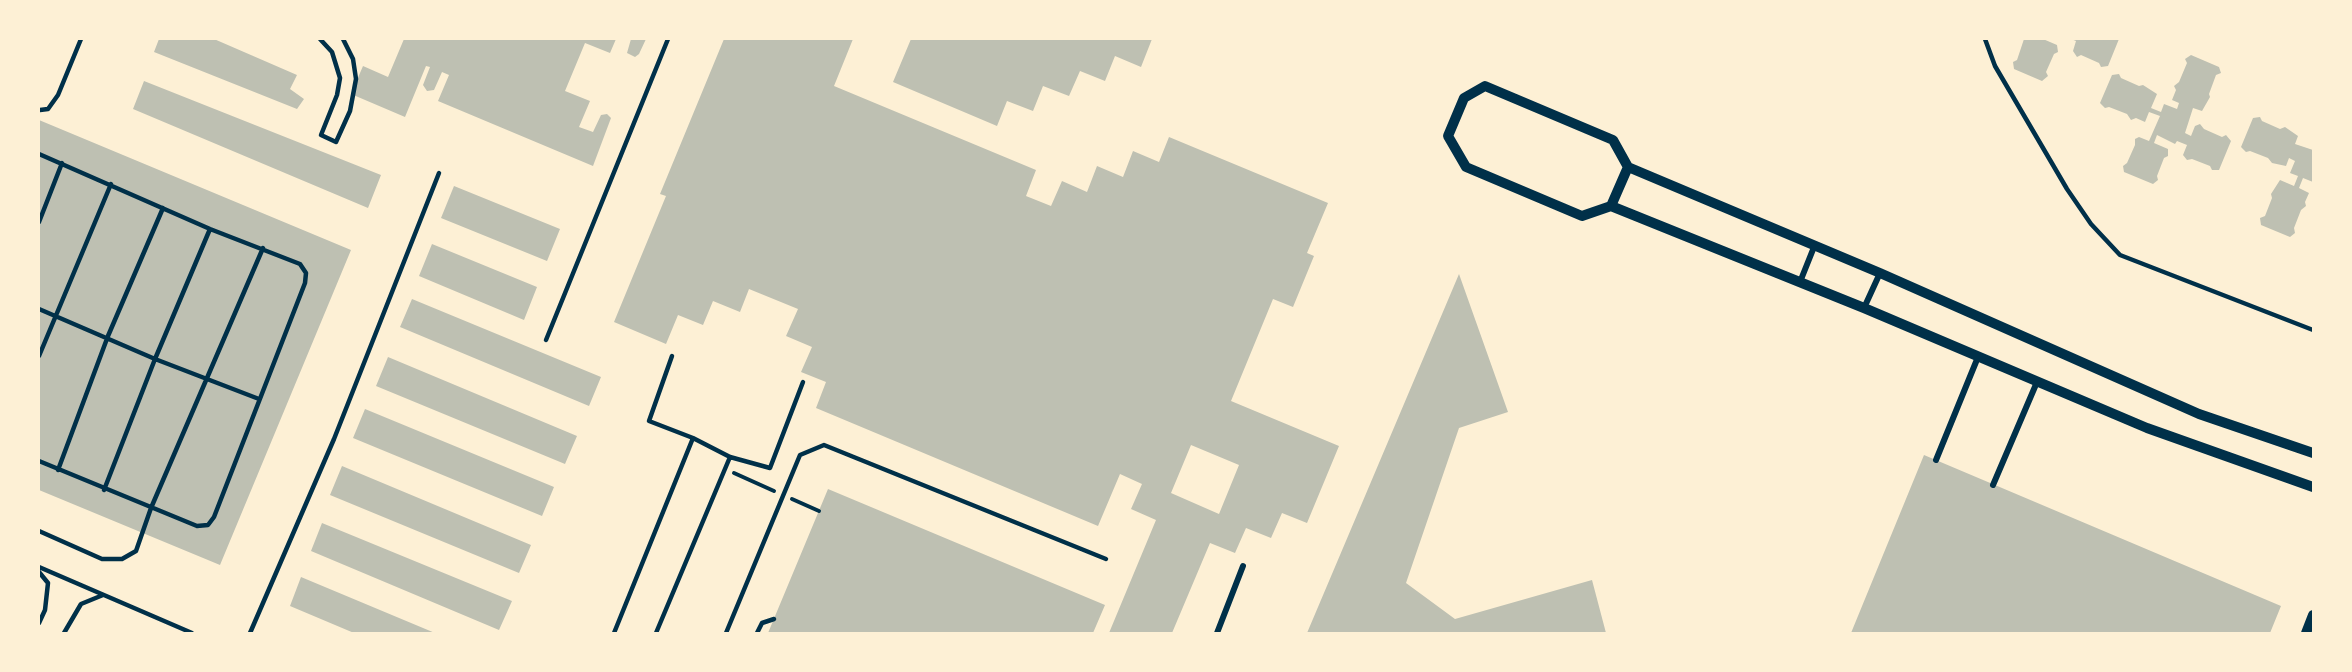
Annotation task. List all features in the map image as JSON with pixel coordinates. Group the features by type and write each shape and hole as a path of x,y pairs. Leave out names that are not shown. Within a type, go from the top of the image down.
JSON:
{"street":[{"path":"2313,453 2199,414 1880,273 1628,167 1613,140 1485,86 1464,98 1448,136 1466,167 1582,216 1611,206 1864,308 2147,428 2313,487"},
{"path":"1611,206 1628,167"},
{"path":"1800,282 1814,247"},
{"path":"1864,308 1880,273"},
{"path":"1936,460 1978,357"},
{"path":"1993,484 2037,381"},
{"path":"1217,633 1243,566"},
{"path":"2306,633 2313,615"}],"lane":[{"path":"40,110 48,109 58,95 81,39"},
{"path":"320,39 332,52 340,78 337,95 321,135 336,142 350,111 356,79 353,59 343,39"},
{"path":"546,340 668,39"},
{"path":"1985,39 1995,66 2067,189 2091,224 2120,255 2313,330"},
{"path":"39,154 210,229 300,264 306,273 305,283 214,517 208,525 197,526 104,490 39,461"},
{"path":"39,222 62,163"},
{"path":"250,633 334,439 439,173"},
{"path":"39,356 111,184"},
{"path":"58,470 108,336 163,208"},
{"path":"104,490 155,359 210,229"},
{"path":"39,531 102,559 122,558 136,551 151,508 209,380 263,248"},
{"path":"39,309 108,336 155,359 259,399"},
{"path":"672,356 649,421 693,438 730,458 770,468 803,382"},
{"path":"614,633 693,438"},
{"path":"726,633 800,455 825,445 1106,559"},
{"path":"656,633 730,458"},
{"path":"39,567 192,633"},
{"path":"39,572 48,583 45,610 39,622"},
{"path":"64,633 81,604 104,595"},
{"path":"757,633 762,623 774,619"}],"building":[{"path":"159,39 214,39 297,75 290,89 304,99 297,109 154,52"},
{"path":"404,39 616,39 610,53 585,43 565,91 590,101 579,127 593,132 601,115 607,114 611,118 593,166 438,101 449,75 442,72 434,90 427,91 423,85 430,67 426,66 405,117 351,94 363,66 388,77"},
{"path":"631,39 646,39 639,54 635,57 627,53"},
{"path":"724,39 853,39 834,86 1036,170 1026,196 1051,206 1062,181 1087,192 1097,166 1123,177 1133,151 1159,162 1169,137 1328,203 1307,253 1314,256 1293,307 1273,299 1231,401 1339,446 1307,523 1282,513 1271,538 1246,528 1235,553 1210,543 1172,633 1109,633 1156,520 1131,509 1142,484 1120,474 1098,526 816,408 826,382 801,372 812,347 786,336 798,309 749,289 740,312 713,301 703,325 678,315 666,344 614,322 666,196 660,194","holes":["1191,445 1239,465 1219,514 1171,493"]},
{"path":"911,39 1152,39 1141,67 1115,56 1105,81 1080,71 1069,96 1043,86 1033,111 1007,101 997,126 893,82"},
{"path":"2024,39 2043,39 2057,45 2058,52 2054,54 2046,72 2048,76 2042,81 2014,69 2013,62 2017,60"},
{"path":"2071,39 2119,39 2108,66 2101,67 2099,63 2081,55 2077,57 2073,51 2076,41"},
{"path":"2191,55 2219,67 2221,73 2216,75 2210,97 2202,111 2193,108 2185,133 2191,136 2195,126 2200,124 2204,129 2222,137 2226,135 2231,141 2219,170 2212,170 2210,166 2192,159 2187,160 2183,155 2187,145 2177,141 2175,144 2157,135 2154,143 2168,149 2168,156 2164,158 2157,176 2158,180 2153,184 2124,172 2123,166 2127,163 2135,145 2135,139 2139,137 2149,141 2160,116 2149,112 2145,122 2136,118 2131,120 2127,114 2109,107 2105,108 2100,103 2112,75 2119,74 2121,78 2139,86 2143,85 2157,94 2151,108 2161,112 2164,104 2177,109 2179,103 2172,100 2176,90 2174,86 2179,82 2187,63 2185,59"},
{"path":"144,81 381,175 368,208 133,109"},
{"path":"2260,117 2262,121 2280,129 2285,127 2298,136 2295,144 2313,150 2313,182 2303,178 2299,188 2309,193 2305,202 2306,206 2301,210 2294,228 2295,233 2290,237 2261,225 2260,218 2265,216 2272,198 2271,194 2280,180 2294,186 2298,176 2290,173 2295,161 2289,158 2286,166 2272,163 2268,158 2250,151 2246,152 2241,147 2253,118"},
{"path":"39,120 351,250 220,565 39,490"},
{"path":"454,186 560,229 547,261 441,218"},
{"path":"432,244 537,287 524,320 419,276"},
{"path":"1459,274 1508,412 1459,428 1406,583 1455,619 1592,580 1606,633 1307,633"},
{"path":"412,299 601,377 589,406 400,327"},
{"path":"388,357 577,436 565,464 376,386"},
{"path":"365,409 554,487 542,516 353,438"},
{"path":"1924,455 2281,606 2270,633 1851,633"},
{"path":"342,466 531,545 519,573 330,495"},
{"path":"828,489 1105,605 1093,633 768,633"},
{"path":"322,523 512,601 499,630 311,551"},
{"path":"301,577 435,633 354,633 290,606"}]}
